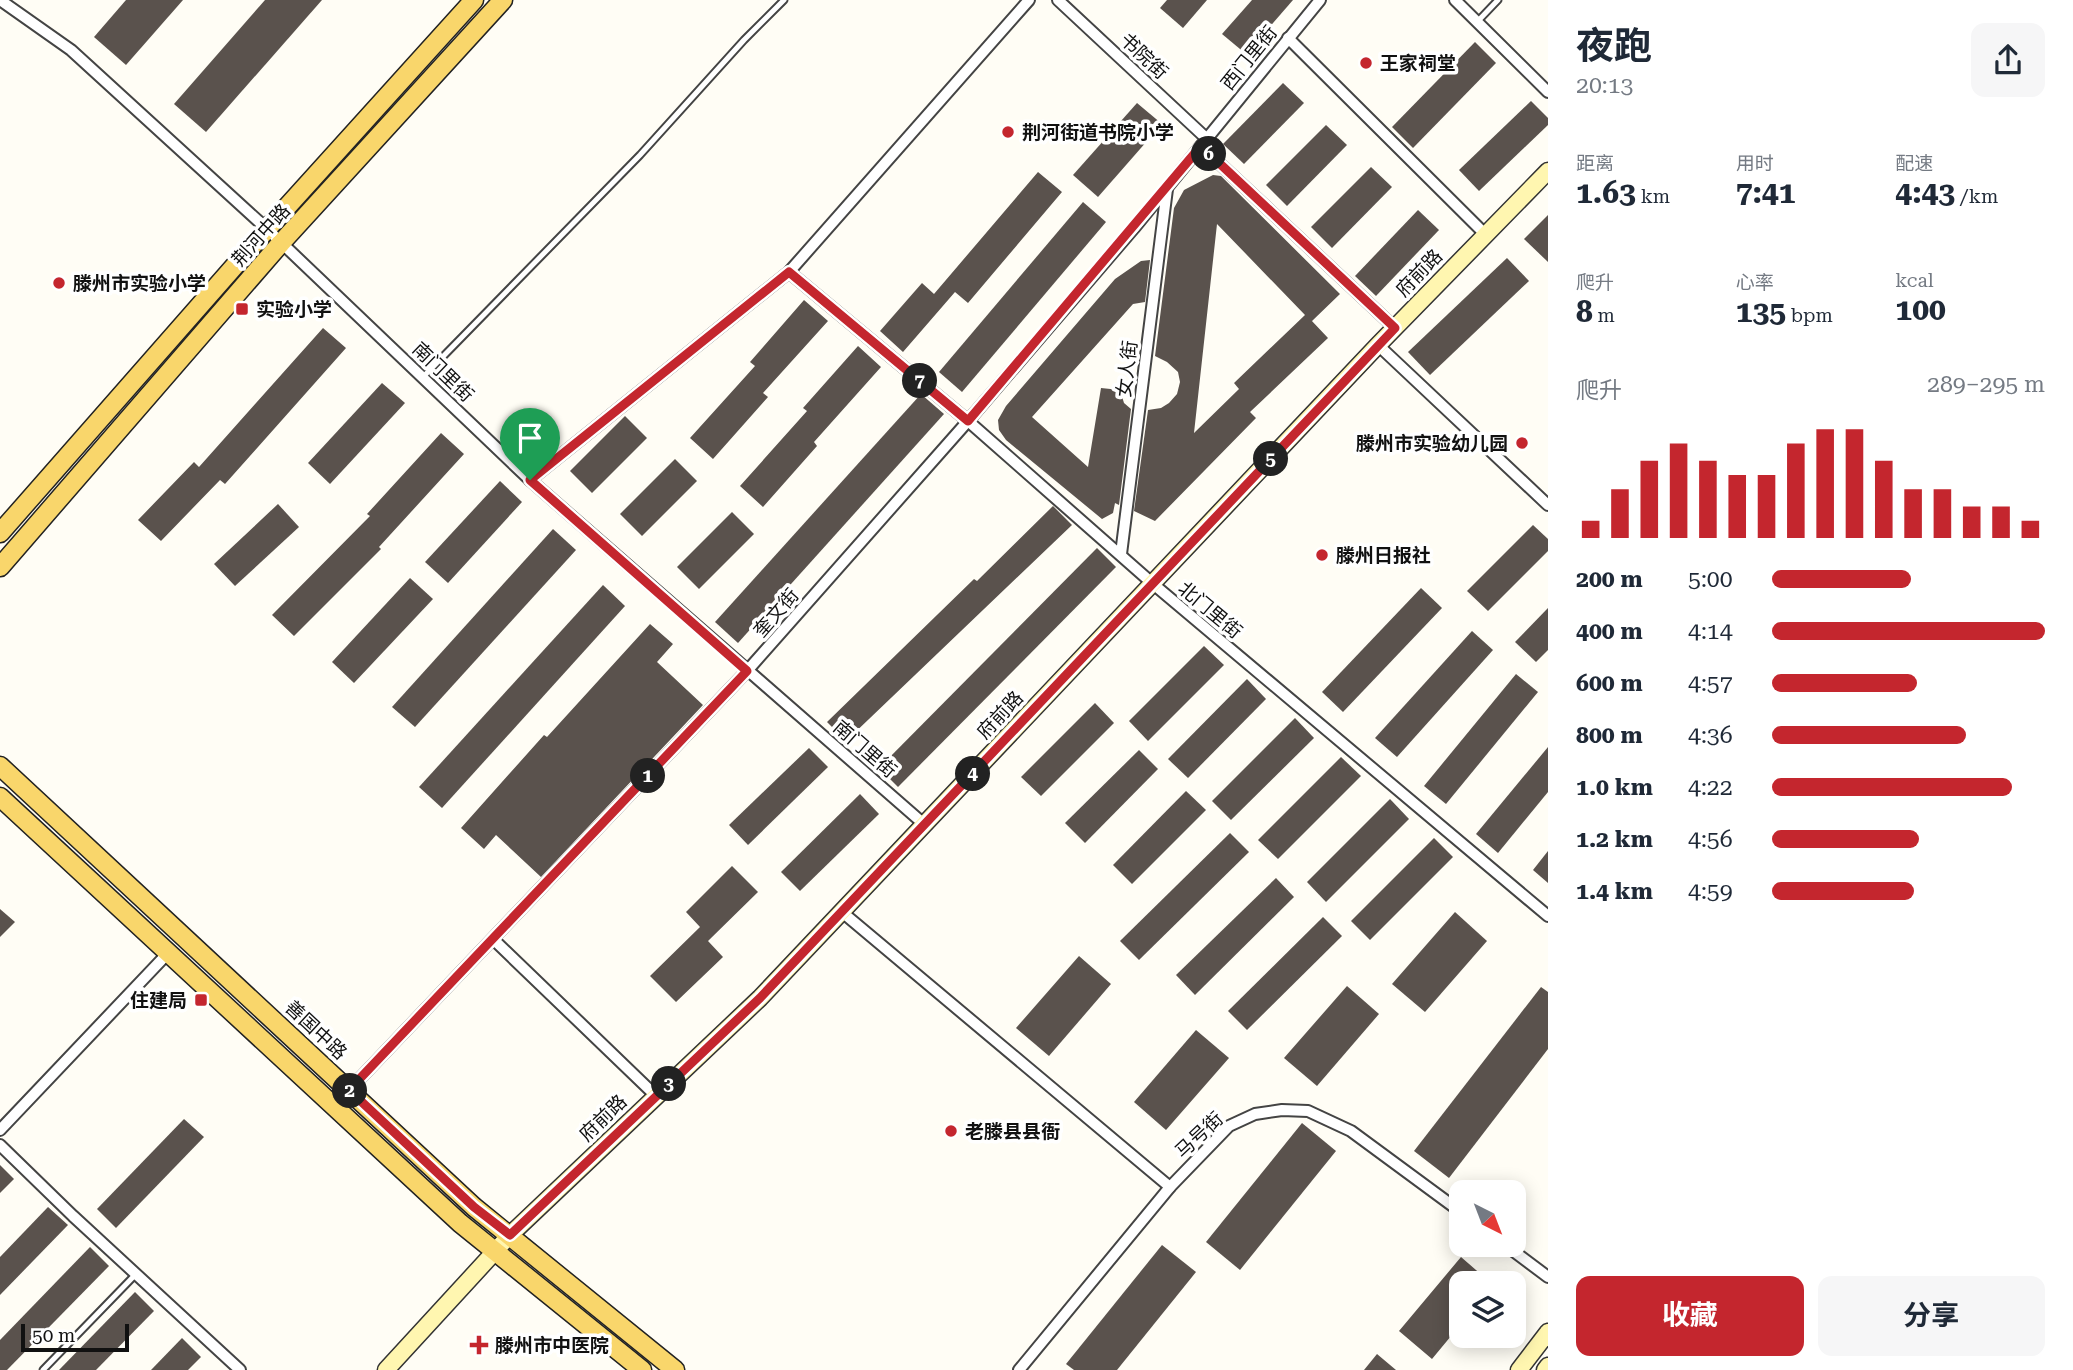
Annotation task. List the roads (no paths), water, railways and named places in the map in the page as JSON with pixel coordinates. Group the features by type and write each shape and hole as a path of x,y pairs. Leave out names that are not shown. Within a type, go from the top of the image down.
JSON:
{"main road":[{"name":"荆河中路","path":"0,533 267,229 474,0"},
{"name":"荆河中路","path":"0,567 281,243 503,0"},
{"name":"府前路","path":"386,1370 510,1235 760,998 1378,345 1548,171"},
{"name":"善国中路","path":"0,766 474,1207 675,1370"},
{"path":"0,797 460,1223 642,1370"},
{"path":"1519,1370 1548,1332"}],"street":[{"name":"南门里街","path":"0,0 71,50 267,229 530,480 925,825"},
{"path":"530,480 789,272 1029,0"},
{"name":"书院街","path":"1058,0 1395,328"},
{"name":"西门里街","path":"1203,142 1320,0"},
{"path":"1455,0 1548,92"},
{"path":"1288,38 1486,235"},
{"name":"奎文街","path":"349,1090 747,671 968,421 1203,142"},
{"name":"女人街","path":"1121,554 1167,188"},
{"name":"北门里街","path":"789,272 968,421 1153,583 1548,916"},
{"path":"1378,345 1548,505"},
{"path":"842,912 1170,1187"},
{"path":"493,939 656,1096"},
{"path":"0,1130 169,952"},
{"name":"马号街","path":"1019,1370 1170,1187 1229,1126 1255,1114 1282,1110 1308,1111 1351,1131 1449,1203"},
{"path":"0,1145 240,1370"},
{"path":"1521,1257 1548,1277"}],"lane":[{"path":"423,377 640,155 784,0"},
{"path":"1477,22 1498,0"},
{"path":"43,1370 136,1274"}],"place":[{"name":"王家祠堂","path":"1366,63"},
{"name":"荆河街道书院小学","path":"1008,132"},
{"name":"滕州市实验小学","path":"59,283"},
{"name":"实验小学","path":"242,309"},
{"name":"滕州市实验幼儿园","path":"1522,443"},
{"name":"滕州日报社","path":"1322,555"},
{"name":"住建局","path":"201,1000"},
{"name":"老滕县县衙","path":"951,1131"},
{"name":"滕州市中医院","path":"479,1345"}]}
